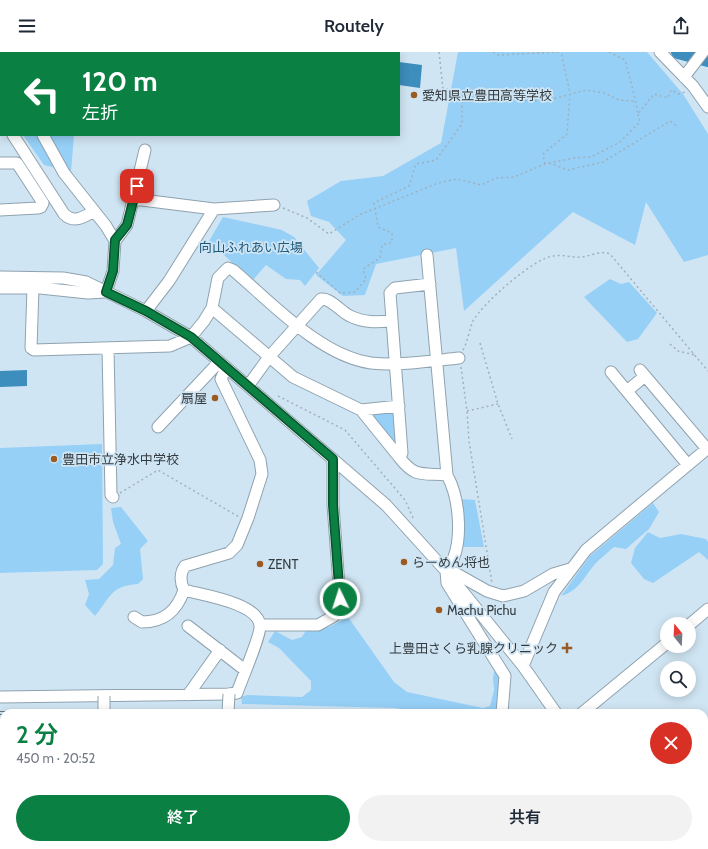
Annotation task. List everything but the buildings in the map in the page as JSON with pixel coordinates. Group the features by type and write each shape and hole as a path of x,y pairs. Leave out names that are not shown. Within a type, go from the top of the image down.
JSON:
{"street":[{"path":"660,52 684,77 708,107"},
{"path":"684,77 703,52"},
{"path":"14,136 64,214 70,219 76,220 94,211"},
{"path":"44,136 64,173 115,240"},
{"path":"106,292 113,271 115,240 127,225 145,150"},
{"path":"0,163 17,163 43,203 41,207 38,208 0,210"},
{"path":"134,199 214,209 274,205"},
{"path":"146,311 168,281 214,209"},
{"path":"427,255 438,360 447,475 457,502 457,541 451,565 446,571 447,583 505,676 502,709"},
{"path":"34,288 31,348 34,350 170,346 191,337 212,308 218,278 224,270 231,269 322,345 338,354 372,363 394,363 459,358"},
{"path":"3,284 38,277 63,278 86,282 146,311 191,337 380,499 446,571 523,666 553,709"},
{"path":"3,284 88,293 106,292"},
{"path":"399,456 402,453 394,363 390,294 393,288 430,284"},
{"path":"248,386 269,357 319,300 323,298 327,299 340,311 358,319 372,322 391,321"},
{"path":"212,308 293,377 361,410 408,469 414,473 447,475"},
{"path":"108,348 113,497"},
{"path":"158,427 223,365"},
{"path":"134,617 142,622 160,620 172,613 180,602 184,590 181,571 185,566 229,553 237,545 246,522 262,474 260,460 221,379 223,365"},
{"path":"611,372 688,465"},
{"path":"523,666 549,602 570,569 586,550 708,448 642,373 626,391"},
{"path":"361,410 399,406"},
{"path":"260,625 318,625 334,616 340,599 333,498 333,459"},
{"path":"446,571 455,573 487,591 503,596 524,591 553,574 570,569"},
{"path":"0,697 237,693 260,625 255,614 242,606 184,590"},
{"path":"696,618 708,609"},
{"path":"188,626 245,670"},
{"path":"587,709 660,649"},
{"path":"188,695 220,650"},
{"path":"228,709 229,694"},
{"path":"104,696 104,709"}],"path":[{"path":"439,52 442,89 495,92 514,99 532,101 549,100 586,90 604,93 619,100 634,101"},
{"path":"493,52 498,55 561,52 570,94 566,134 543,154 545,164"},
{"path":"274,205 307,218 329,234 359,215 438,183 457,179 481,185 496,178 514,177 545,164 574,158 591,157 620,142 640,122 625,60 609,52"},
{"path":"316,272 340,293 355,292 366,279 363,269 380,258 382,245 392,242 392,233 378,227 374,203 409,186 416,164 436,160 462,124 462,90"},
{"path":"638,114 654,94 668,98 671,90 679,94 687,91"},
{"path":"549,163 568,170 603,162 670,121 677,126"},
{"path":"494,593 469,441 467,411 459,358 468,341 474,321 480,312 527,268 542,259 554,256 580,257 603,252 610,254 708,371"},
{"path":"480,343 498,404 512,439"},
{"path":"670,344 678,351 695,355"},
{"path":"278,396 345,430 405,500 414,520"},
{"path":"467,411 498,404"},
{"path":"113,497 158,470 246,522"}],"green space":[{"path":"458,52 647,52 683,94 708,134 708,255 684,262 646,202 635,245 573,212 464,311 456,248 376,264 365,295 343,296 316,275 346,240 329,222 311,216 307,201 341,181 383,176 441,143"},
{"path":"24,136 74,136 71,172 44,165"},
{"name":"向山ふれあい広場","path":"223,217 282,230 294,237 319,268 305,286 300,280 286,279 266,265 252,281 209,241"},
{"path":"610,279 621,284 629,282 657,313 638,339 627,342 584,297"},
{"path":"395,411 396,446 367,414"},
{"path":"102,444 103,564 97,570 0,573 0,448"},
{"path":"460,499 475,500 484,547 460,547"},
{"path":"653,503 659,512 649,529 626,549 614,547 595,564 577,587 561,596 590,556"},
{"path":"121,507 148,541 140,549 143,579 138,584 129,585 116,590 95,616 85,605 89,594 85,580 99,579 113,565 115,548 121,544 113,522 111,508"},
{"path":"648,532 660,538 681,534 706,539 708,542 708,560 699,552 653,583 644,579 631,563 635,548"},
{"path":"348,617 394,682 407,692 483,708 490,706 494,690 494,672 500,673 499,709 401,709 242,704 241,697 247,695 302,697 311,690 311,681 279,648 268,642 275,631 292,640 302,637 307,629 329,627"}],"shaded area":[{"path":"400,62 422,65 420,88 400,85"},
{"path":"27,370 27,386 0,387 0,371"}],"waterway":[{"path":"678,52 708,60"}],"place":[{"name":"愛知県立豊田高等学校","path":"414,95"},
{"name":"扇屋","path":"215,398"},
{"name":"豊田市立浄水中学校","path":"54,459"},
{"name":"らーめん将也","path":"404,562"},
{"name":"ZENT","path":"260,564"},
{"name":"Machu Pichu","path":"439,610"},
{"name":"上豊田さくら乳腺クリニック","path":"567,648"}],"route":[{"path":"137,186 127,225 115,240 113,271 106,292 146,311 191,337 333,459 333,505 340,599"}]}
